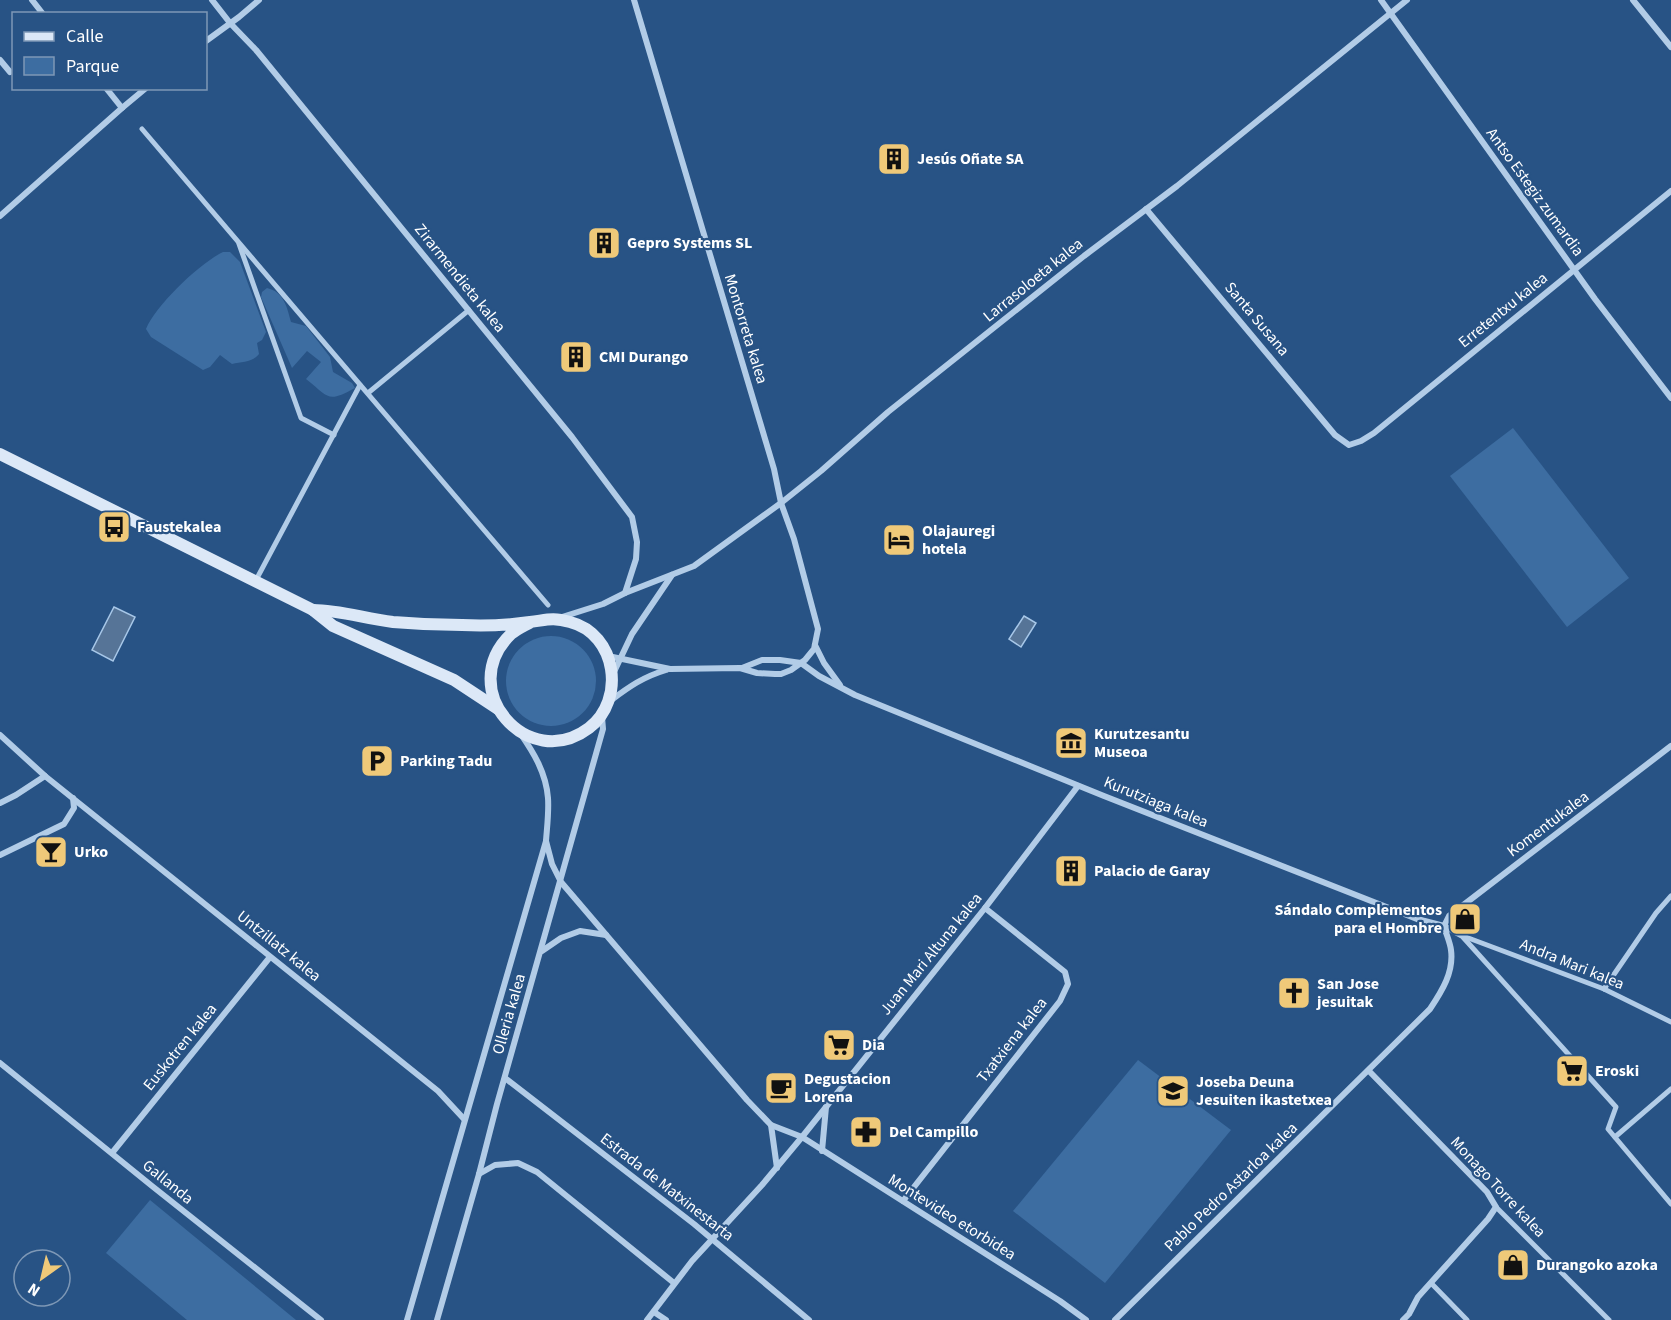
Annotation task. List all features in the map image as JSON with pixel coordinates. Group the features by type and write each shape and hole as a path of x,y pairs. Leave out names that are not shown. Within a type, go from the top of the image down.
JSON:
{"main road":[{"path":"0,454 313,610 333,626 454,680 498,709"},
{"path":"313,610 327,610 393,622 464,626 531,622 543,619 573,623 588,631 601,644 607,656 613,684 605,709 589,728 573,737 554,741 535,738 518,730 498,709 491,689 492,668 499,649 513,633 531,622"}],"street":[{"path":"32,0 41,12"},
{"name":"Zirarmendieta kalea","path":"212,0 256,50 469,310 572,437 632,517 637,542 636,559 625,593"},
{"path":"207,40 259,0"},
{"name":"Montorreta kalea","path":"634,0 774,469 781,503 794,539 818,629 815,645"},
{"name":"Antso Estegiz zumardia","path":"1381,0 1575,270 1671,398"},
{"name":"Larrasoloeta kalea","path":"556,619 603,604 694,566 781,503 888,412 1177,186 1407,0"},
{"path":"1633,0 1671,47"},
{"path":"0,60 10,72"},
{"path":"107,90 122,108"},
{"path":"0,216 144,90"},
{"path":"142,129 548,605"},
{"name":"Erretentxu kalea","path":"1349,445 1374,433 1671,191"},
{"name":"Santa Susana","path":"1146,209 1335,435 1349,445"},
{"path":"237,240 301,418 334,435"},
{"path":"368,393 469,310"},
{"path":"255,581 360,385"},
{"path":"612,676 632,634 672,574"},
{"path":"801,663 815,645"},
{"name":"Kurutziaga kalea","path":"815,645 824,663 843,687"},
{"name":"Kurutziaga kalea","path":"607,656 670,669 740,668 757,673 780,674 801,663"},
{"name":"Kurutziaga kalea","path":"740,668 762,660 801,663 819,676 855,695 1078,786 1417,919 1444,926 1461,935"},
{"name":"Kurutziaga kalea","path":"605,709 628,687 648,675 670,669"},
{"name":"Olleria kalea","path":"437,1320 561,882 603,729 605,709"},
{"name":"Olleria kalea","path":"407,1320 546,841 548,799 544,778 534,754 518,730"},
{"name":"Untzillatz kalea","path":"0,735 45,776 438,1091 464,1119"},
{"name":"Komentukalea","path":"1444,926 1449,916 1671,746"},
{"path":"0,803 45,776"},
{"name":"Juan Mari Altuna kalea","path":"647,1320 711,1239 777,1168 985,908 1078,786"},
{"path":"0,855 64,824 74,808 73,798"},
{"path":"546,841 552,864 561,882 747,1100 771,1125 777,1168"},
{"path":"1604,989 1656,913 1671,896"},
{"name":"Txatxiena kalea","path":"903,1201 1060,1001 1068,984 1065,972 985,908"},
{"name":"Pablo Pedro Astarloa kalea","path":"1115,1320 1430,1009 1449,975 1451,951 1444,926"},
{"path":"541,951 561,938 580,931 606,935"},
{"path":"1461,935 1616,1107 1608,1129 1671,1204"},
{"name":"Andra Mari kalea","path":"1461,935 1604,989 1671,1022"},
{"name":"Euskotren kalea","path":"112,1153 270,957"},
{"name":"Gallanda","path":"0,1063 321,1320"},
{"name":"Monago Torre kalea","path":"1369,1071 1487,1192 1496,1207 1609,1320"},
{"name":"Estrada de Matxinestarta","path":"505,1078 711,1239 809,1320"},
{"path":"1615,1137 1671,1089"},
{"path":"822,1151 826,1107"},
{"name":"Montevideo etorbidea","path":"771,1125 802,1137 1060,1301 1086,1320"},
{"path":"479,1174 495,1165 518,1163 537,1172 674,1283"},
{"path":"1403,1320 1418,1298 1496,1207"},
{"path":"1431,1283 1467,1320"},
{"path":"654,1311 666,1320"}],"green space":[{"path":"223,252 230,252 240,262 266,332 262,340 257,343 259,354 254,359 232,364 220,355 210,367 203,370 151,337 146,329 159,308 180,286 213,257"},
{"path":"267,288 281,297 291,322 306,326 330,357 333,372 352,383 355,388 334,397 320,391 306,379 321,362 307,351 292,368 261,297 262,292"},
{"path":"1513,428 1629,578 1567,627 1450,476"},
{"path":"551,636 568,639 583,649 593,664 596,681 593,698 583,713 568,723 551,726 534,723 519,713 509,698 506,681 509,664 519,649 534,639"},
{"path":"1138,1060 1231,1130 1105,1283 1013,1211"},
{"path":"150,1200 296,1320 187,1320 106,1253"}],"shaded area":[{"path":"114,607 135,617 113,661 92,650"},
{"path":"1024,616 1036,623 1021,647 1009,639"}],"place":[{"name":"Jesús Oñate SA","path":"894,159"},
{"name":"Gepro Systems SL","path":"604,243"},
{"name":"CMI Durango","path":"576,357"},
{"name":"Faustekalea","path":"114,527"},
{"name":"Olajauregi hotela","path":"899,540"},
{"name":"Kurutzesantu Museoa","path":"1071,743"},
{"name":"Parking Tadu","path":"377,761"},
{"name":"Urko","path":"51,852"},
{"name":"Palacio de Garay","path":"1071,871"},
{"name":"Sándalo Complementos para el Hombre","path":"1465,919"},
{"name":"San Jose jesuitak","path":"1294,993"},
{"name":"Dia","path":"839,1045"},
{"name":"Eroski","path":"1572,1071"},
{"name":"Degustacion Lorena","path":"781,1088"},
{"name":"Joseba Deuna Jesuiten ikastetxea","path":"1173,1091"},
{"name":"Del Campillo","path":"866,1132"},
{"name":"Durangoko azoka","path":"1513,1265"}]}
